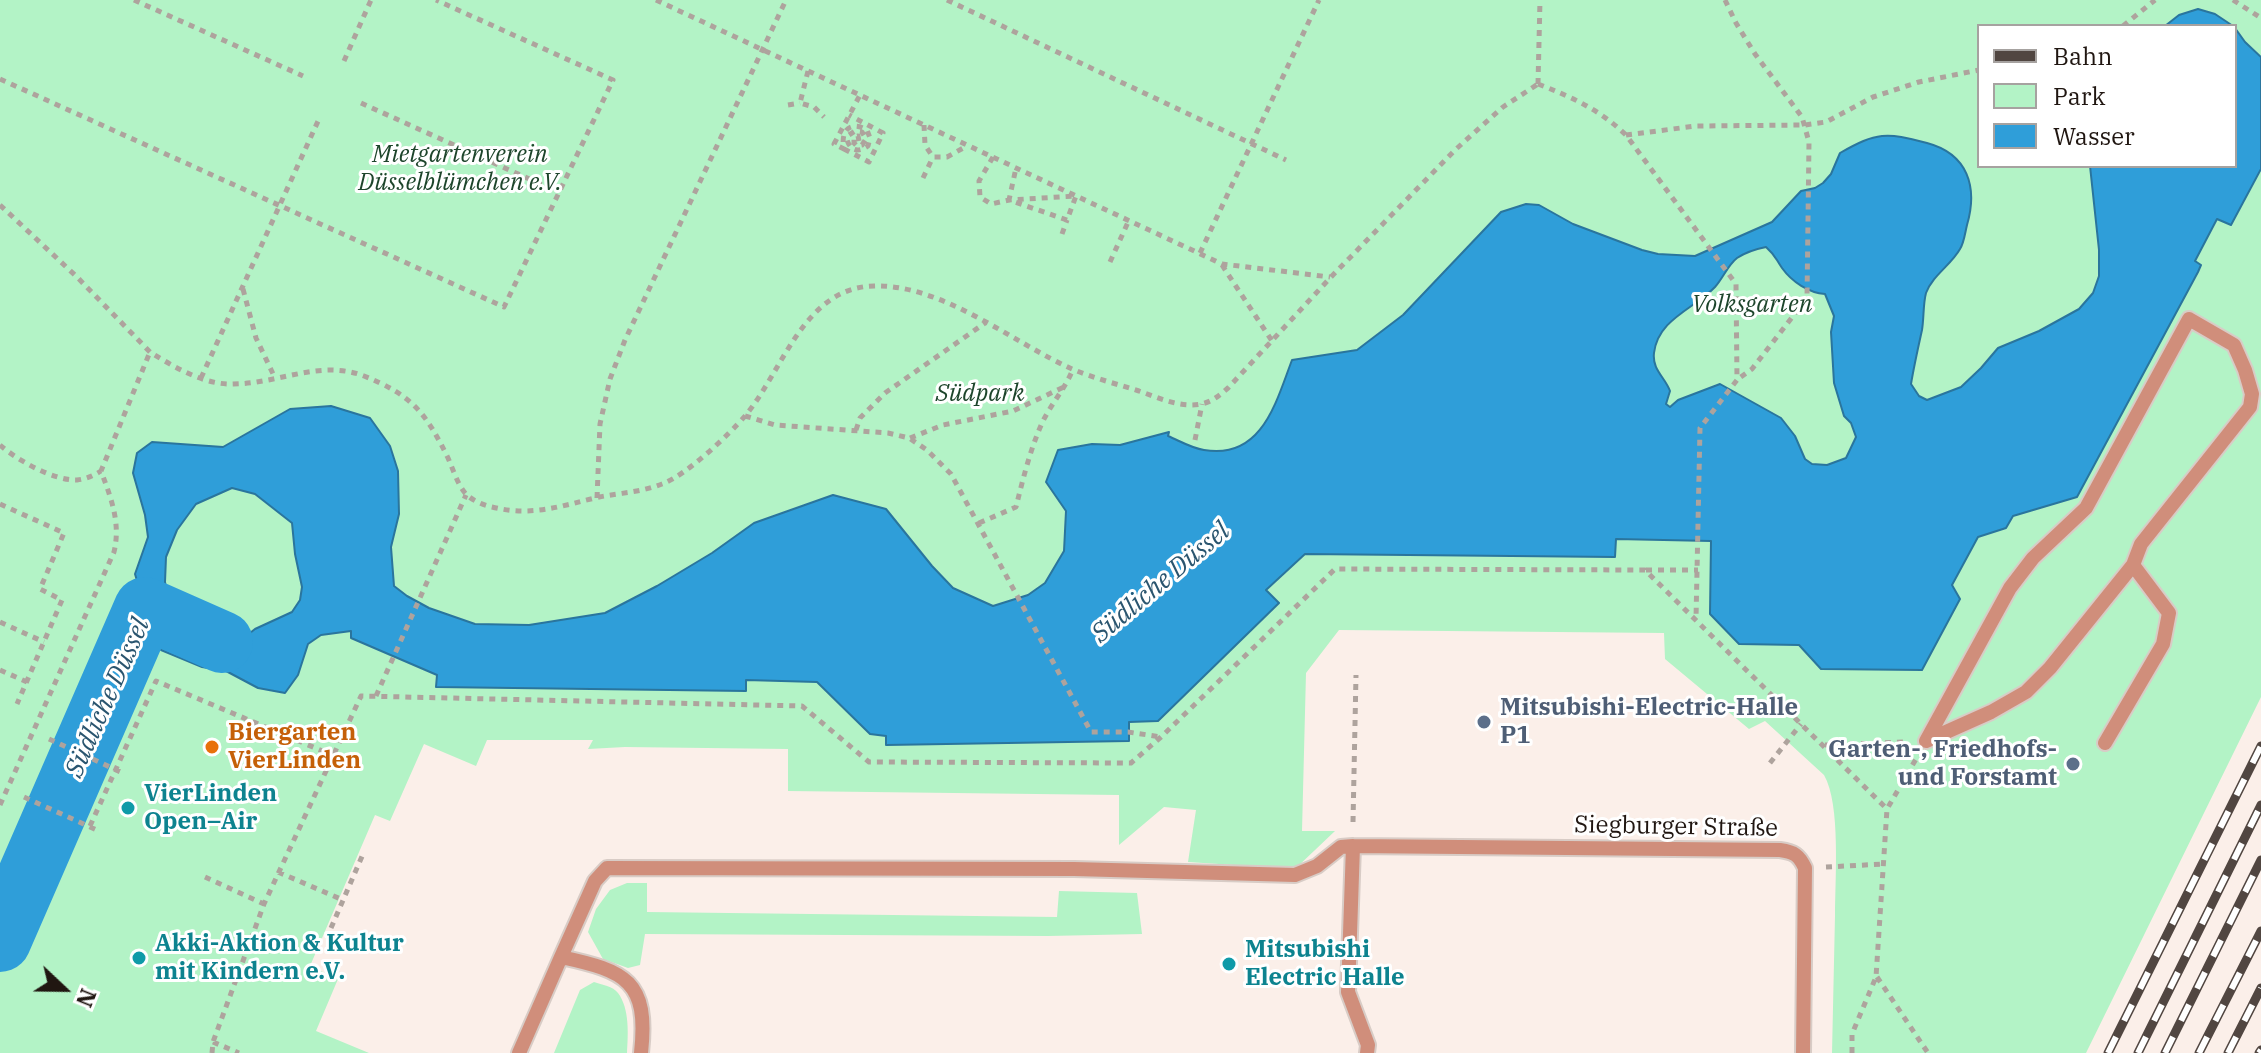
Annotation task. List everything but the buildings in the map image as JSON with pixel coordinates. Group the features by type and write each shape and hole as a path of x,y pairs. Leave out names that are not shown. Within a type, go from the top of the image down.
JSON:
{"lane":[{"path":"2189,319 2234,345 2252,394 2250,407 2149,532 2133,565 2050,668 2026,692 1991,712 1926,741 2010,588 2033,558 2086,508 2189,319"},
{"path":"2105,743 2163,644 2169,613 2133,565"},
{"path":"519,1053 595,881 607,868 1074,869 1295,875 1317,866 1341,847 1353,846 1348,992 1368,1045 1367,1053"},
{"name":"Siegburger Straße","path":"1353,846 1780,850 1792,851 1799,856 1805,868"},
{"path":"1803,1053 1805,868"},
{"path":"561,957 607,968 622,976 634,989 644,1025 641,1053"}],"path":[{"path":"134,0 303,76"},
{"path":"344,61 371,0"},
{"path":"0,79 504,307 613,80 436,0"},
{"path":"656,0 1222,264 1331,277"},
{"path":"597,498 600,424 610,379 625,340 786,0"},
{"path":"947,0 1286,160"},
{"path":"1200,253 1319,0"},
{"path":"1538,84 1540,0"},
{"path":"1696,619 1700,428 1737,380 1752,369 1807,298 1809,142 1805,125 1755,54 1725,0"},
{"path":"2125,24 2155,0"},
{"path":"2233,0 2261,18"},
{"path":"1626,135 1696,126 1826,122 1873,97 1919,82 1977,70"},
{"path":"800,103 808,71"},
{"path":"1538,84 1589,106 1610,119 1626,135 1736,284 1737,380"},
{"path":"0,205 77,277 150,352 201,378 230,384 320,369 356,373 383,384 417,406 434,431 466,495 484,505 524,512 557,509 662,484 687,471 745,416 813,313 835,296 859,286 908,289 931,296 1073,369 1180,405 1202,404 1218,397 1455,150 1503,107 1538,84"},
{"path":"849,115 883,133 869,162 834,144 849,115 860,95"},
{"path":"361,103 558,192"},
{"path":"788,105 800,103 814,107 824,117"},
{"path":"201,378 319,119"},
{"path":"924,125 925,145 933,157"},
{"path":"844,149 842,139 851,126 867,130 870,138 868,146 861,151 854,150 847,140 855,131 862,132 866,139 857,146 854,137 858,136 859,141"},
{"path":"933,157 947,157 968,145"},
{"path":"923,178 933,157"},
{"path":"993,157 979,181 980,197 991,204 1076,196"},
{"path":"1009,200 1016,168"},
{"path":"1062,234 1076,196"},
{"path":"1009,200 1067,220"},
{"path":"1110,262 1129,220"},
{"path":"1222,264 1272,341"},
{"path":"243,288 256,338 275,378"},
{"path":"856,430 860,418 885,393 986,322"},
{"path":"0,445 31,465 64,479 89,478 101,471 150,352"},
{"path":"979,523 1016,507 1026,465 1043,421 1066,386 1073,369"},
{"path":"909,438 943,425 1013,411 1066,386"},
{"path":"1195,440 1202,404"},
{"path":"745,416 775,425 888,433 909,438 927,450 951,474 1091,732 1128,732 1161,737"},
{"path":"0,805 114,552 116,522 101,471"},
{"path":"376,696 466,495"},
{"path":"0,504 64,533 40,589 62,600 17,704"},
{"path":"212,1053 213,1042 264,904 361,696 802,706 869,762 1131,763 1335,569 1698,570"},
{"path":"1645,570 1887,809"},
{"path":"0,622 44,642"},
{"path":"0,670 27,682"},
{"path":"1353,846 1356,675"},
{"path":"90,826 156,681 332,755"},
{"path":"1770,763 1801,724"},
{"path":"50,740 125,774"},
{"path":"1824,745 1926,741"},
{"path":"1852,1053 1852,1034 1876,977 1887,809 1926,741"},
{"path":"24,797 99,831"},
{"path":"331,928 363,854"},
{"path":"1805,868 1884,864"},
{"path":"278,872 344,900"},
{"path":"205,877 264,904"},
{"path":"1876,977 1928,1053"},
{"path":"213,1042 239,1053"}],"green space":[{"name":"Südpark","path":"0,0 2261,0 2261,697 2086,1053 1832,1053 1836,843 1833,804 1824,775 1765,721 1749,729 1665,659 1664,633 1339,630 1306,673 1302,831 1335,831 1295,869 1188,862 1196,810 1164,807 1119,845 1119,795 788,791 788,749 588,749 593,740 487,740 476,766 424,744 390,821 375,815 310,966 338,979 316,1031 369,1053 0,1053"},
{"path":"627,883 647,883 647,912 1057,917 1059,891 1137,893 1142,934 645,934 640,965 628,968 603,959 588,932 596,909 610,890"},
{"path":"594,982 613,989 622,999 627,1022 627,1053 554,1053 580,990"}],"water":[{"path":"2198,9 2215,14 2230,24 2168,24 2179,15"},
{"path":"2237,31 2261,57 2261,169 2231,225 2217,219 2195,261 2201,265 2198,272 2077,497 2013,516 2006,528 1978,537 1952,585 1960,599 1922,670 1821,669 1799,645 1739,644 1710,614 1711,541 1616,539 1615,557 1305,554 1266,590 1279,603 1158,721 1129,722 1129,741 886,745 886,736 870,734 817,682 746,680 746,691 436,687 437,675 351,638 351,631 321,635 308,644 298,675 285,693 258,688 226,671 202,667 161,650 135,574 148,537 133,473 137,453 152,442 223,447 290,409 331,406 370,418 390,446 398,471 399,514 391,547 394,586 429,608 475,624 529,625 605,613 712,553 754,523 833,495 886,509 953,588 993,606 1028,595 1045,583 1064,551 1066,511 1046,482 1058,450 1092,444 1120,445 1169,432 1168,436 1204,450 1224,451 1240,446 1264,424 1292,360 1357,350 1403,315 1501,212 1526,204 1539,205 1573,224 1642,250 1695,256 1772,222 1801,191 1823,183 1831,174 1840,153 1863,141 1891,136 1941,148 1961,164 1970,185 1971,198 1961,247 1933,281 1925,297 1911,384 1919,396 1927,400 1961,387 1998,348 2039,331 2079,309 2093,293 2099,276 2090,168 2237,168","holes":["1766,247 1796,282 1825,294 1834,316 1831,332 1834,383 1844,416 1851,423 1856,437 1846,458 1827,465 1812,464 1805,459 1795,436 1781,418 1720,384 1678,400 1670,407 1666,404 1670,391 1654,359 1662,331 1707,295 1737,258","232,488 255,494 292,523 302,587 300,600 292,612 255,629 240,641 224,639 213,630 196,629 183,623 171,612 165,582 166,557 177,530 196,504"]}],"waterway":[{"name":"Südliche Düssel","path":"0,941 145,608 222,642"}],"railway":[{"path":"2108,1053 2261,746"},
{"path":"2138,1053 2261,805"},
{"path":"2165,1053 2261,860"},
{"path":"2199,1053 2261,931"},
{"path":"2228,1053 2261,988"}],"place":[{"name":"Mitsubishi-Electric-Halle P1","path":"1484,722"},
{"name":"Biergarten VierLinden","path":"212,747"},
{"name":"Garten-, Friedhofs- und Forstamt","path":"2073,764"},
{"name":"VierLinden Open–Air","path":"128,808"},
{"name":"Akki-Aktion & Kultur mit Kindern e.V.","path":"139,958"},
{"name":"Mitsubishi Electric Halle","path":"1229,964"}],"park label":[{"name":"Mietgartenverein Düsselblümchen e.V.","path":"460,169"},
{"name":"Volksgarten","path":"1752,305"}]}
